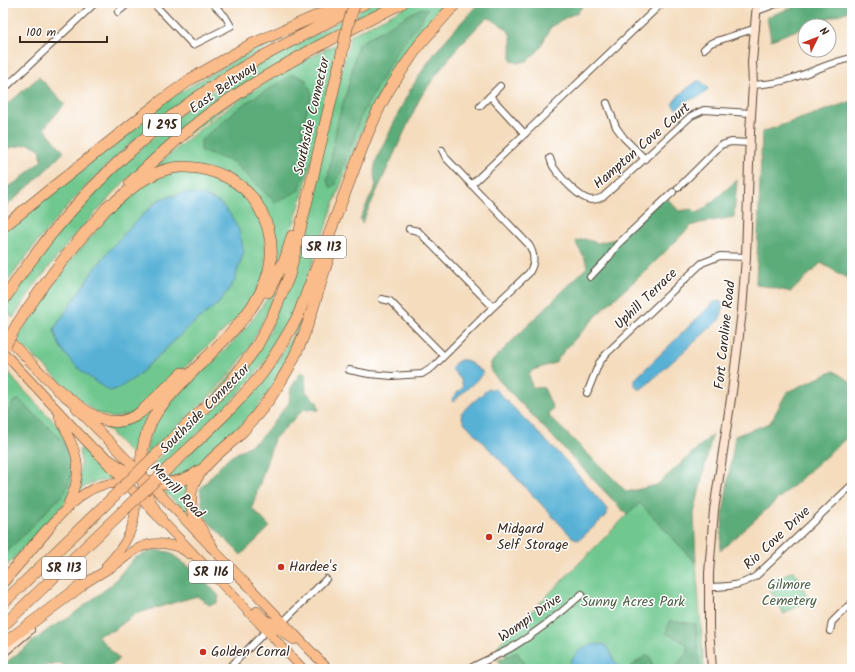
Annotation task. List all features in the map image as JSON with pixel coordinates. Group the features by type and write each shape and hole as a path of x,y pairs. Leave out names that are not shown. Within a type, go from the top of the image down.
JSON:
{"highway":[{"path":"3,227 161,100 191,79 250,45 346,3"},
{"name":"Southside Connector","path":"3,603 230,383 257,346 282,297 289,276 348,24 356,3"},
{"name":"East Beltway","path":"3,300 39,250 73,208 98,182 152,133 195,100 241,69 270,52 366,3"},
{"name":"East Beltway","path":"3,350 38,292 77,242 126,186 155,159 217,108 298,57 402,3"},
{"name":"Southside Connector","path":"3,626 243,396 260,375 284,341 298,316 357,160 381,104 419,45 456,3"},
{"path":"139,483 164,484 194,475 205,467 254,419 280,383 292,362 310,319 357,160"},
{"path":"106,209 134,186 148,177 164,170 182,167 207,170 219,174 237,184 255,202 262,214 270,240 271,259 268,278 260,295 235,328 184,380 157,412 151,422 144,440 139,483"},
{"path":"157,412 242,329 254,314 277,276 286,257 297,222 306,205"},
{"path":"57,389 94,416 102,420 113,422 128,419 141,412 249,310"},
{"path":"96,451 139,483 161,519"},
{"path":"205,467 193,485 190,498 193,517 212,547"},
{"path":"3,582 48,528"},
{"path":"3,644 81,586"}],"main road":[{"name":"Merrill Road","path":"3,334 119,451 139,483 181,515 327,669"},
{"path":"3,350 96,451"},
{"path":"55,408 75,448 77,461 78,470 75,488 66,507"},
{"path":"48,528 66,507 77,498 98,488 117,484 139,483 133,525 128,538 122,549 97,575"},
{"path":"161,519 184,535 264,619 275,624 283,622"},
{"name":"SR 116","path":"161,519 303,669"},
{"path":"81,586 138,549 151,545 168,545 184,550 205,565"},
{"path":"267,630 280,630 327,669"}],"street":[{"path":"3,90 95,3"},
{"path":"118,12 129,3"},
{"path":"153,3 193,45 231,26 225,16 212,3"},
{"path":"757,7 779,3"},
{"path":"471,185 659,4"},
{"name":"Fort Caroline Road","path":"712,669 708,587 714,510 733,384 742,311 746,257 753,86 752,62 757,7"},
{"path":"704,49 711,43 756,28"},
{"path":"753,86 790,79 840,60 852,58"},
{"path":"480,106 500,86"},
{"path":"490,96 525,134"},
{"path":"607,103 616,127 624,138 645,159"},
{"name":"Hampton Cove Court","path":"550,158 554,168 580,195 586,199 596,200 603,197 697,112 704,110 751,113"},
{"path":"590,277 609,257 617,245 676,190 721,145 731,142 750,143"},
{"path":"349,370 392,376 422,374 433,367 443,355 492,307 529,273 533,267 534,257 529,245 446,158 442,150"},
{"path":"409,229 418,231 492,307"},
{"name":"Uphill Terrace","path":"587,393 599,363 607,353 702,263 720,256 746,257"},
{"path":"382,299 390,301 443,355"},
{"name":"Rio Cove Drive","path":"708,587 730,587 746,582 756,576 852,485"},
{"path":"3,574 48,528"},
{"path":"283,622 326,579"},
{"path":"3,653 81,586"},
{"name":"Wompi Drive","path":"469,669 509,649 530,636 582,594"},
{"path":"830,631 832,622 852,602"},
{"path":"228,669 267,630"}],"green space":[{"path":"372,3 394,3 354,24 360,9"},
{"path":"413,3 449,3 408,51 390,77 374,105 351,158 301,294 281,337 269,356 241,391 225,408 159,469 154,464 270,331 351,35"},
{"path":"479,3 585,3 578,12 561,20 550,28 539,50 527,61 517,63 511,60 510,34 507,30 489,18 485,19 458,47 420,98 362,223 360,219 376,185 374,171 379,153 405,99 431,59"},
{"path":"804,3 852,3 852,10 828,18 797,18 797,30 771,40 767,17"},
{"path":"428,8 422,19 395,54 360,118 349,153 336,184 331,188 327,181 338,119 347,91 358,44 419,9"},
{"path":"345,18 341,30 302,50 125,181 72,238 33,288 13,318 4,308 37,258 102,183 185,110 240,74"},
{"path":"280,34 283,39 240,64 200,90 163,117 127,147 94,178 62,213 32,249 3,289 3,267 7,262 3,254 3,231 163,102"},
{"path":"338,43 305,186 297,214 276,269 270,223 226,173 152,170 199,130 232,105 266,82","holes":["312,94 302,125 307,168 275,202 233,162"]},
{"path":"293,74 305,79 312,94 302,125 307,168 299,190 276,203 233,162 201,151 201,140 244,104"},
{"path":"39,77 65,104 44,128 64,152 37,179 3,209 3,189 17,182 42,160 40,149 30,144 3,149 3,108"},
{"path":"852,101 852,281 821,263 791,292 756,284 762,132"},
{"path":"178,170 221,177 251,201 265,229 266,272 250,303 235,320 163,388 131,414 113,418 95,412 86,405 16,340 70,261 107,218 139,186","holes":["185,193 219,303 190,326 136,377 96,382 76,366 70,359 60,345 54,329 91,274 108,252 154,203 160,199"]},
{"path":"737,180 734,217 691,226 648,269 604,308 563,352 555,363 533,370 529,374 532,387 544,388 553,408 548,415 627,492 657,485 712,435 694,514 696,563 640,503 627,515 491,372 491,362 587,267 585,259 578,248 576,241 584,239 598,243 616,239 663,194 679,211 692,209 697,213 704,209"},
{"path":"275,287 275,293 259,330 236,366 212,394 144,458 153,425 173,400 239,336 256,315"},
{"path":"310,300 303,326 280,375 254,413 193,471 164,480 273,367 292,337"},
{"path":"3,363 15,381 58,426 65,436 73,455 74,474 69,493 64,504 3,570 3,556 65,492 71,477 71,458 14,401 3,422"},
{"path":"834,371 852,383 852,433 720,551 724,508 735,436 770,423 787,392"},
{"path":"301,372 305,374 306,392 317,402 319,410 304,409 274,439 252,508 270,527 241,555 204,517 200,489 227,459 259,440 289,403 291,388"},
{"path":"19,400 63,441 71,458 71,477 65,492 3,556 3,422 14,401"},
{"path":"149,409 150,413 140,434 136,459 103,425"},
{"path":"84,448 113,479 95,482 78,490 81,462 79,450"},
{"path":"189,483 188,515 162,489"},
{"name":"Sunny Acres Park","path":"640,502 696,563 704,669 518,669 497,646"},
{"path":"153,550 169,552 196,572 219,596 217,603 209,605 197,596 135,614 114,630 97,635 119,659 108,669 69,669 60,663 47,665 43,669 3,669 3,665 49,629 67,619 111,585 134,558"},
{"name":"Gilmore Cemetery","path":"794,570 809,600 784,614 767,584"},
{"path":"670,621 696,624 700,669 674,669 688,651 687,644 666,633"},
{"path":"517,652 529,669 503,669 498,660"},
{"path":"647,655 651,658 653,669 631,669 630,667"}],"water":[{"path":"697,81 701,81 708,88 704,94 687,101 676,109 672,104 679,95"},
{"path":"185,193 203,195 220,203 230,214 239,230 244,251 234,282 219,303 190,326 136,377 119,388 110,391 83,373 75,365 62,349 54,329 91,274 130,227 160,199"},
{"path":"720,301 722,310 719,320 639,390 635,385 635,379 714,302"},
{"path":"460,360 466,360 483,372 482,375 453,402 453,397 463,387 461,380 452,369 454,364"},
{"path":"488,389 495,389 566,461 607,509 607,515 579,540 572,537 463,421 461,413"},
{"path":"604,644 611,652 613,659 622,669 573,669 570,662 584,647"}],"place":[{"name":"Midgard Self Storage","path":"489,537"},
{"name":"Hardee's","path":"281,567"},
{"name":"Golden Corral","path":"203,652"}]}
